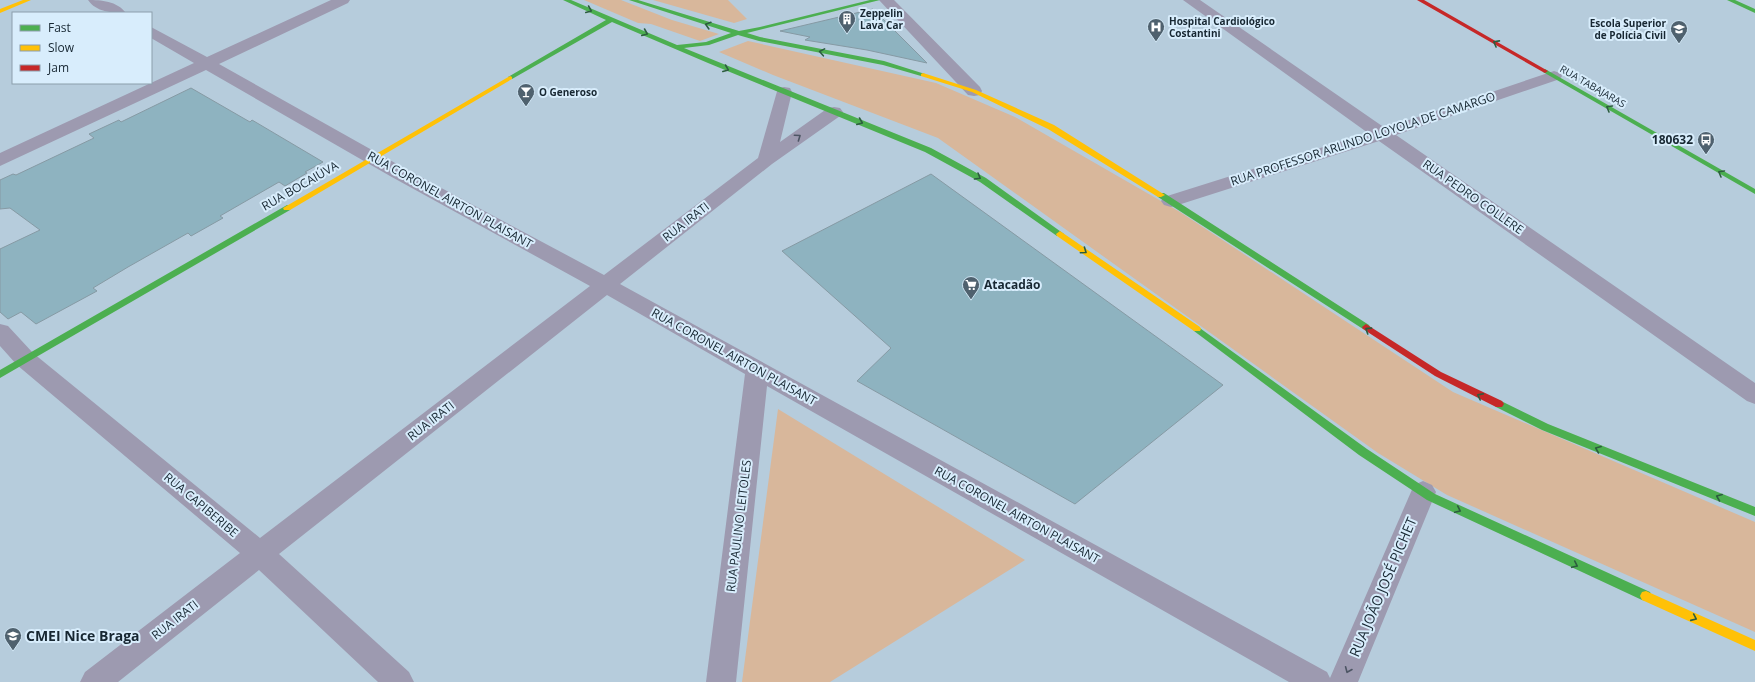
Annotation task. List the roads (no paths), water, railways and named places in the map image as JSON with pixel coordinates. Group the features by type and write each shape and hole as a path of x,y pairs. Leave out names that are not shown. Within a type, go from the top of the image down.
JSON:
{"main road":[{"path":"0,10 28,0"},
{"path":"566,0 678,47 714,55 784,92 928,150 983,180 1197,329 1363,452 1423,492 1583,568 1755,646"},
{"path":"632,0 736,33 759,39 884,63 974,91 1050,127 1171,200 1438,374 1545,427 1755,512"},
{"path":"678,47 707,44 736,33 760,29 877,0"},
{"name":"RUA TABAJARAS","path":"1420,0 1755,192"},
{"path":"1730,0 1755,11"},
{"name":"RUA BOCAIÚVA","path":"0,374 612,19"},
{"path":"714,55 744,40 759,39"}],"street":[{"path":"95,0 116,12"},
{"path":"0,160 343,0"},
{"path":"886,0 974,91"},
{"name":"RUA PEDRO COLLERE","path":"1190,0 1755,395"},
{"name":"RUA CORONEL AIRTON PLAISANT","path":"152,33 372,158 605,285 1317,682"},
{"name":"RUA PROFESSOR ARLINDO LOYOLA DE CAMARGO","path":"1171,200 1383,134 1554,76"},
{"path":"766,160 784,92"},
{"name":"RUA IRATI","path":"96,682 766,160 834,112"},
{"name":"RUA CAPIBERIBE","path":"0,332 25,359 260,554 399,682"},
{"name":"RUA PAULINO LEITOLES","path":"721,682 757,370"},
{"name":"RUA JOÃO JOSÉ PICHET","path":"1343,682 1423,492"}],"place":[{"name":"Zeppelin Lava Car","path":"847,34"},
{"name":"Hospital Cardiológico Costantini","path":"1156,42"},
{"name":"Escola Superior de Polícia Civil","path":"1679,44"},
{"name":"O Generoso","path":"526,107"},
{"name":"180632","path":"1706,155"},
{"name":"Atacadão","path":"971,300"},
{"name":"CMEI Nice Braga","path":"13,651"}]}
